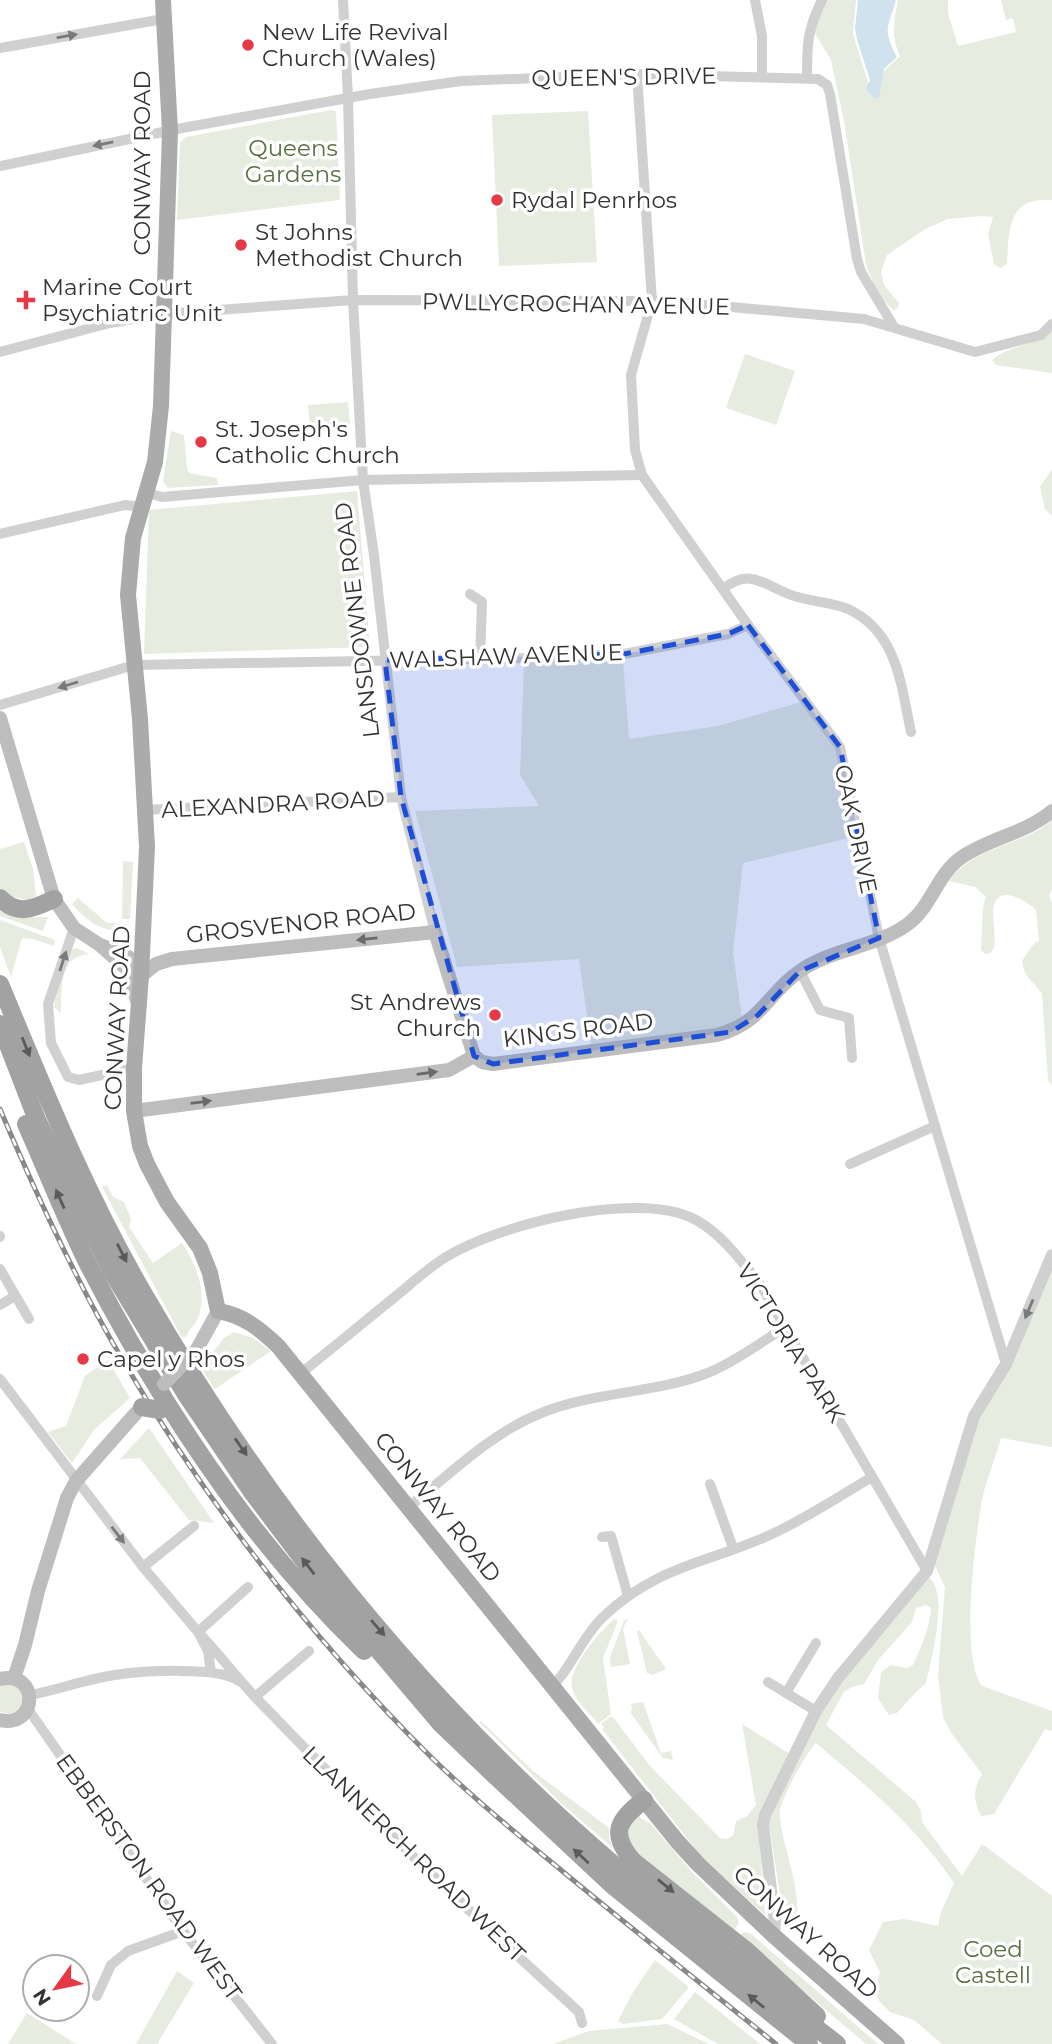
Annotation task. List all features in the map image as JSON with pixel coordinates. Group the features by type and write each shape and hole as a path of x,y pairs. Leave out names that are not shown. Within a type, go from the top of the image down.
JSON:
{"highway":[{"path":"0,898 7,905 27,911 54,899"},
{"path":"0,984 63,1138 144,1295 216,1411 298,1529 354,1601 466,1726 542,1801 626,1877 837,2044"},
{"path":"0,1024 37,1120 111,1270 187,1396 252,1492 317,1578 440,1723"},
{"path":"0,1050 24,1118 152,1400 184,1429 251,1527 333,1622 612,1885 809,2044"},
{"path":"644,1800 622,1819 618,1830 624,1850 633,1861 747,1951 844,2044"}],"main road":[{"name":"CONWAY ROAD","path":"163,0 170,131 158,437 133,538 128,595 140,719 147,870 134,1068 134,1111 138,1137 147,1164 167,1202 200,1248 210,1273 218,1311 230,1313 259,1328 278,1346 698,1864 774,1936 897,2044"},
{"path":"0,718 54,899 74,928 100,945 127,969 139,1006"},
{"name":"KINGS ROAD","path":"134,1111 449,1070 474,1056 482,1062 493,1064 717,1035 743,1026 758,1015 800,971 834,953 896,931 918,916 940,880 960,858 997,838 1031,826 1052,811"},
{"name":"GROSVENOR ROAD","path":"141,976 156,964 172,959 435,932"},
{"name":"LANSDOWNE ROAD","path":"435,932 474,1056"},
{"name":"GROSVENOR ROAD","path":"143,941 160,957 172,959"},
{"path":"100,945 130,957 137,964 141,976"},
{"path":"0,1720 14,1720 23,1715 29,1702 25,1685 4,1678 25,1645 49,1553 67,1498 76,1481 197,1351 218,1311"}],"street":[{"name":"LANSDOWNE ROAD","path":"344,0 353,300 363,480 401,797 435,932"},
{"path":"755,0 762,36 762,76"},
{"path":"822,0 810,24 807,78 818,79 827,85 857,259 894,327"},
{"path":"0,48 163,19"},
{"name":"QUEEN'S DRIVE","path":"0,166 348,98 461,81 637,74 807,78"},
{"name":"OAK DRIVE","path":"637,74 652,300 631,375 635,450 642,475 748,625 840,747 879,938 1006,1364"},
{"name":"PWLLYCROCHAN AVENUE","path":"0,352 110,323 163,314 353,300 652,300 864,318 975,352 1026,339 1040,324 1052,323"},
{"path":"0,534 162,497 363,480 642,475"},
{"path":"723,589 741,578 753,577 804,600 846,608 861,618 883,639 897,664 911,732"},
{"path":"470,594 482,602 480,659"},
{"name":"WALSHAW AVENUE","path":"0,705 134,665 624,654 728,634 748,625"},
{"name":"ALEXANDRA ROAD","path":"145,810 401,797"},
{"path":"74,928 48,1004 51,1043 68,1077 79,1080 134,1068"},
{"path":"800,971 820,1010 849,1018 852,1058"},
{"path":"850,1164 936,1126"},
{"name":"VICTORIA PARK","path":"301,1373 443,1259 469,1243 537,1220 611,1210 644,1209 679,1214 696,1220 734,1252 760,1284 927,1571"},
{"path":"774,1936 775,1922 763,1820 816,1711 838,1678 927,1571 974,1416 1006,1364 1052,1255"},
{"path":"0,1269 29,1319"},
{"path":"0,1305 15,1296"},
{"path":"410,1507 499,1435 520,1422 566,1404 709,1372 784,1328"},
{"name":"LLANNERCH ROAD WEST","path":"0,1379 143,1567 244,1685 340,1784 579,2012 582,2023"},
{"path":"554,1686 589,1632 628,1596 665,1573 778,1531 872,1477"},
{"path":"710,1484 733,1548"},
{"path":"143,1567 194,1526"},
{"path":"602,1537 611,1536 628,1596"},
{"path":"198,1632 248,1587"},
{"name":"LLANNERCH ROAD WEST","path":"198,1632 208,1651 211,1672 232,1675 244,1685"},
{"path":"786,1693 816,1643"},
{"path":"255,1697 309,1651"},
{"path":"29,1702 115,1675 162,1671 211,1672"},
{"path":"768,1682 816,1711"},
{"name":"EBBERSTON ROAD WEST","path":"29,1702 183,1931 272,2044"},
{"path":"97,1996 111,1965 128,1951 183,1931"}],"highlighted area":[{"path":"748,625 840,747 879,938 800,971 758,1015 731,1032 493,1064 474,1056 401,797 385,660 624,654 728,634"}],"green space":[{"path":"823,0 856,0 853,34 872,95 882,73 900,56 894,35 898,0 948,0 948,13 958,46 1016,32 1013,18 1006,20 1001,0 1052,0 1052,200 1037,200 1026,204 1013,218 1007,264 1000,268 994,264 988,234 993,217 948,219 925,229 887,255 881,272 884,285 899,303 898,308 894,310 880,295 866,264 844,121 831,60 810,25"},
{"name":"Queens Gardens","path":"336,111 340,200 177,220 180,143 186,137"},
{"path":"588,111 597,262 499,266 492,115"},
{"path":"1052,332 1052,373 996,365 992,360 999,355"},
{"path":"745,354 795,371 776,425 726,408"},
{"path":"348,402 350,425 310,428 308,405"},
{"path":"171,431 184,435 189,473 217,478 218,485 168,488 163,481"},
{"path":"1052,469 1052,516 1045,509 1040,487"},
{"path":"357,491 370,647 144,654 149,510"},
{"path":"623,660 629,739 718,726 805,701 840,747 858,836 743,863 733,952 743,1025 592,1051 579,959 457,967 415,811 539,806 520,775 524,661"},
{"path":"1052,821 1052,890 1049,895 1052,904 1052,1085 1048,1080 1042,994 1027,976 1022,961 1035,942 1039,941 1036,910 1010,895 998,898 993,913 994,948 985,954 981,950 986,897 975,887 949,881 971,861"},
{"path":"24,842 33,869 36,896 27,900 9,896 0,888 0,849"},
{"path":"123,861 133,862 130,919 122,919"},
{"path":"78,898 107,923 129,924 125,932 102,927 90,921 72,904"},
{"path":"0,907 18,916 48,917 43,931 0,916"},
{"path":"0,920 55,940 54,946 22,938 11,977 0,947"},
{"path":"77,948 90,954 72,960 67,967 62,984 61,1013 54,1007 55,1000 70,950"},
{"path":"107,1185 113,1197 124,1202 131,1219 129,1227 153,1263 182,1243 192,1260 202,1298 198,1318 187,1336 182,1338 102,1187"},
{"path":"1052,1255 1052,1447 1001,1438 981,1505 970,1626 975,1671 982,1686 1052,1711 1052,1731 1045,1729 994,1814 981,1816 975,1795 982,1774 952,1734 943,1717 938,1674 945,1587 934,1564 977,1423"},
{"path":"234,1332 253,1338 271,1351 215,1389 201,1368 224,1338"},
{"path":"108,1360 130,1398 94,1430 72,1463 48,1432 66,1426 85,1376"},
{"path":"149,1428 214,1523 189,1520 140,1458 120,1459"},
{"name":"Coed Castell","path":"928,1577 938,1596 938,1610 935,1643 926,1683 897,1713 889,1715 878,1698 881,1672 891,1665 906,1668 913,1665 929,1623 931,1608 926,1605 916,1608 912,1622 878,1660 864,1684 844,1692 826,1725 916,1802 921,1811 922,1822 962,1876 982,1844 1052,1896 1052,2044 942,2044 914,2020 890,2012 878,2000 875,1987 880,1973 869,1950 883,1922 904,1919 938,1926 954,1883 907,1825 816,1743 795,1775 780,1810 797,1909 795,1922 787,1930 785,1926 769,1824 772,1812 816,1721 836,1689"},
{"path":"628,1618 623,1629 630,1664 611,1667 610,1657 624,1621"},
{"path":"614,1619 618,1621 603,1658 611,1714 598,1724 576,1698 572,1680 586,1650"},
{"path":"639,1630 666,1669 653,1675 647,1673 637,1632"},
{"path":"0,1686 18,1686 24,1697 21,1709 12,1714 0,1712"},
{"path":"643,1702 661,1753 671,1751 673,1760 663,1758 630,1712 631,1704"},
{"path":"613,1717 650,1766 720,1838 733,1836 736,1821 747,1816 756,1805 742,1724 790,1754 758,1822 765,1915 704,1860 602,1729 604,1727 601,1724"},
{"path":"479,1722 533,1771 609,1828 613,1848 561,1803"},
{"path":"636,1815 650,1823 693,1873 737,1917 739,1923 733,1932 630,1849 626,1824"},
{"path":"744,1932 750,1933 878,2044 866,2044 739,1936"},
{"path":"655,1960 689,1987 662,2019 623,2024 618,2021"},
{"path":"177,1971 194,1983 157,2044 136,2044"},
{"path":"695,1992 760,2044 718,2044 674,2019"},
{"path":"21,2023 43,2023 76,2044 8,2044"},
{"path":"667,2024 709,2044 553,2044 589,2031"}],"water":[{"path":"858,0 896,0 888,34 897,57 884,69 879,97 875,99 866,89 870,80 857,40 855,28"}],"railway":[{"path":"0,1109 57,1236 122,1359 190,1466 305,1619 389,1714 463,1787 582,1888 776,2044"}],"place":[{"name":"New Life Revival Church (Wales)","path":"248,45"},
{"name":"Rydal Penrhos","path":"497,200"},
{"name":"St Johns Methodist Church","path":"241,245"},
{"name":"Marine Court Psychiatric Unit","path":"26,300"},
{"name":"St. Joseph's Catholic Church","path":"201,442"},
{"name":"St Andrews Church","path":"495,1015"},
{"name":"Capel y Rhos","path":"83,1359"}]}
